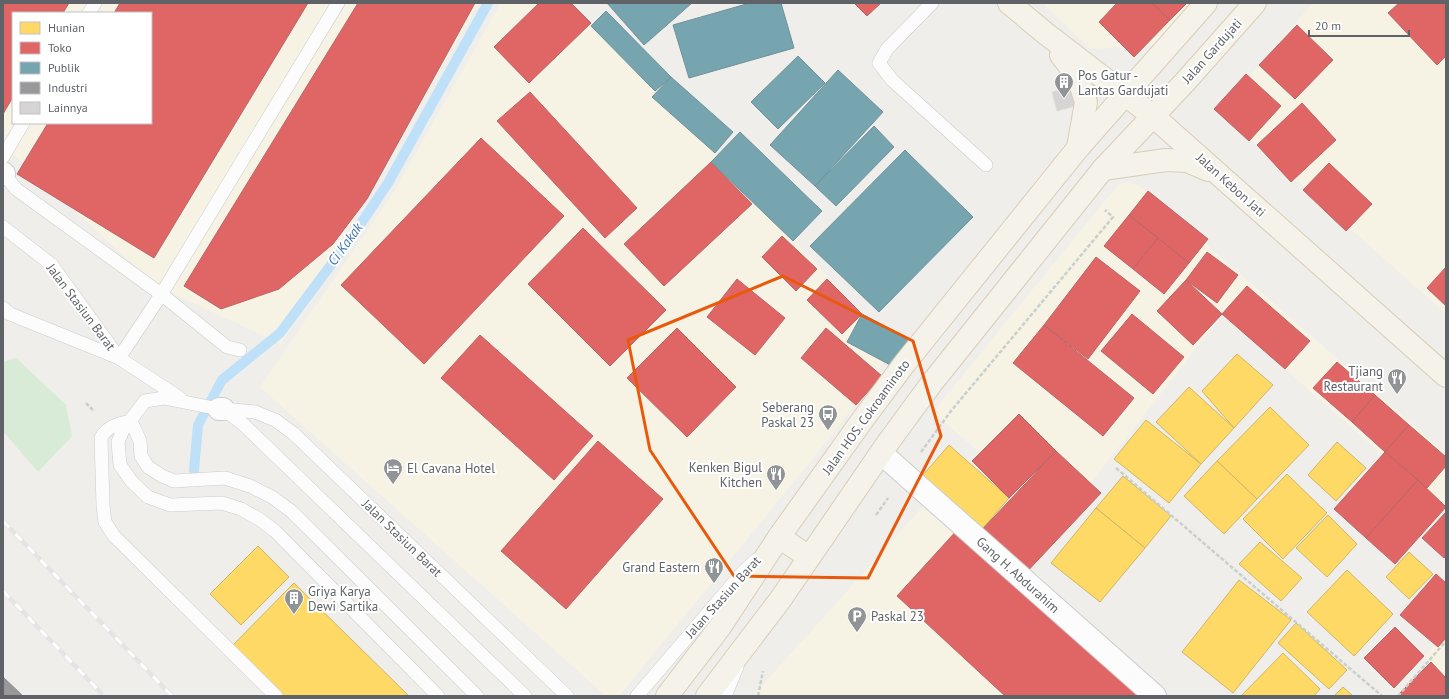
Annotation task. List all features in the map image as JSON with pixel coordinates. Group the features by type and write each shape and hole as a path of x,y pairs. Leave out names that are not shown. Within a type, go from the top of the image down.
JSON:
{"main road":[{"name":"Jalan Kebon Jati","path":"1009,3 1045,33 1153,116 1446,376"},
{"path":"1125,94 1206,3"},
{"name":"Jalan Gardujati","path":"1153,116 1255,3"},
{"name":"Jalan HOS. Cokroaminoto","path":"1045,33 1078,77 1086,102 1078,148"},
{"name":"Jalan HOS. Cokroaminoto","path":"667,696 720,627 779,537 905,363 1078,148 1125,94"},
{"path":"707,696 780,600 881,453 931,384 1103,169 1153,116"},
{"path":"1103,169 1166,160 1187,161 1219,174"},
{"path":"779,537 809,557"}],"street":[{"name":"Gang H. Abdurahim","path":"881,453 1155,696"}],"lane":[{"path":"90,12 95,3"},
{"path":"119,358 161,294 338,3"},
{"path":"932,3 887,49 879,63 892,80 986,165"},
{"path":"23,124 3,168 16,189 161,294 227,347 240,350"},
{"name":"Jalan Stasiun Barat","path":"3,227 52,265 119,358"},
{"name":"Jalan Stasiun Barat","path":"3,308 10,314 119,358 190,403 221,409 255,412 275,420 293,433 566,696"},
{"path":"190,403 164,398 145,401 123,430 118,442 120,465 132,482 148,498 170,505 222,504 241,509 275,530 438,696"},
{"name":"Jalan Stasiun Barat","path":"221,409 243,424 525,696"},
{"path":"130,421 115,425 104,431 101,438 103,504 106,522 114,536 276,696"},
{"path":"130,421 140,441 141,456 148,467 162,476 174,481 225,478 250,486 272,497 291,511 477,696"},
{"name":"Jalan Stasiun Barat","path":"637,696 742,573 779,537"},
{"path":"725,696 743,650"}],"path":[{"path":"874,518 951,411 1113,217 1085,193"},
{"path":"1116,468 1382,696"},
{"path":"1398,696 1446,641"},
{"path":"758,696 764,665"}],"highlighted area":[{"path":"783,276 913,341 941,436 868,578 734,576 650,450 628,340"}],"shaded area":[{"path":"3,3 479,3 281,344 157,286 3,145"},
{"path":"501,3 569,3 754,195 893,349 837,429 619,696 606,696 260,387 395,190"},
{"path":"1042,3 1191,3 1155,45 1091,49"},
{"path":"1313,3 1446,3 1446,314 1219,111"},
{"path":"1127,182 1140,186 1446,454 1446,511 1223,314 1060,522 933,412 1117,186"},
{"path":"928,501 1142,696 753,696"},
{"path":"1446,632 1446,678 1424,656"}],"green space":[{"path":"16,358 66,405 72,436 38,472 3,431 3,362"}],"building: Hunian":[{"path":"1237,354 1273,385 1234,428 1202,391"},
{"path":"1189,387 1234,428 1201,464 1156,422"},
{"path":"1270,407 1309,445 1257,499 1217,461"},
{"path":"1146,420 1201,464 1169,503 1114,459"},
{"path":"1337,442 1366,468 1336,501 1308,475"},
{"path":"949,445 1009,498 977,535 916,483"},
{"path":"1217,461 1257,499 1224,534 1184,496"},
{"path":"1287,474 1327,513 1283,559 1243,519"},
{"path":"1123,476 1171,516 1145,548 1096,508"},
{"path":"1096,508 1145,548 1100,602 1051,563"},
{"path":"1328,515 1357,544 1327,577 1296,548"},
{"path":"1260,542 1302,578 1281,601 1239,564"},
{"path":"258,546 289,577 241,625 210,594"},
{"path":"1409,552 1433,574 1409,599 1386,577"},
{"path":"1347,570 1393,614 1354,656 1307,612"},
{"path":"1239,580 1291,620 1233,693 1182,652"},
{"name":"Griya Karya Dewi Sartika","path":"294,583 409,696 280,696 231,647"},
{"path":"1296,623 1347,670 1329,689 1278,643"},
{"path":"1283,653 1320,689 1314,696 1241,696"},
{"path":"1343,687 1353,696 1334,696"}],"building: Toko":[{"path":"3,3 69,3 64,12 12,12 12,99 3,114"},
{"path":"120,3 308,3 154,258 17,174 47,124 152,124 152,12 115,12"},
{"path":"358,3 475,3 367,199 333,244 279,289 221,309 184,286"},
{"path":"539,3 571,3 591,23 529,83 494,47"},
{"path":"854,3 881,3 867,16"},
{"path":"1117,3 1152,3 1170,20 1134,57 1099,22"},
{"path":"1152,3 1187,3 1170,20"},
{"path":"1399,3 1446,3 1446,56 1437,65 1388,13"},
{"path":"1297,25 1333,60 1295,99 1259,65"},
{"path":"1246,74 1281,106 1249,141 1214,109"},
{"path":"530,92 637,208 605,238 497,121"},
{"path":"1302,103 1336,140 1291,182 1257,145"},
{"path":"481,138 564,216 424,364 341,285"},
{"path":"711,162 752,204 664,286 624,244"},
{"path":"1329,163 1372,204 1346,231 1303,190"},
{"path":"1148,191 1208,239 1189,263 1129,215"},
{"path":"1129,215 1158,238 1133,269 1104,246"},
{"path":"583,228 666,310 610,366 528,284"},
{"path":"782,236 817,269 796,291 762,257"},
{"path":"1158,238 1189,263 1164,294 1133,269"},
{"path":"1207,252 1238,275 1217,303 1186,280"},
{"path":"1096,257 1140,291 1088,359 1044,325"},
{"path":"1446,267 1446,306 1427,288"},
{"path":"737,279 785,318 755,355 707,317"},
{"path":"827,279 862,314 842,334 807,300"},
{"path":"1186,280 1222,314 1193,345 1157,311"},
{"path":"1247,286 1310,341 1285,369 1222,314"},
{"path":"1132,314 1184,357 1153,394 1101,351"},
{"path":"1044,325 1134,398 1103,436 1013,363"},
{"path":"677,328 736,387 687,437 627,378"},
{"path":"826,328 882,376 856,405 801,358"},
{"path":"480,335 593,436 554,480 441,378"},
{"path":"1337,362 1375,395 1352,422 1313,388"},
{"path":"1375,395 1409,425 1385,452 1352,422"},
{"path":"1019,414 1056,451 1009,498 972,461"},
{"path":"1409,425 1446,457 1446,466 1427,488 1385,452"},
{"path":"598,441 663,499 566,609 501,551"},
{"path":"1056,451 1101,493 1022,577 977,535"},
{"path":"1385,452 1418,480 1366,538 1334,509"},
{"path":"1418,480 1446,507 1395,564 1366,538"},
{"path":"1446,512 1446,556 1444,558 1422,538"},
{"path":"959,528 1140,696 1005,696 897,596"},
{"path":"1436,574 1446,583 1446,638 1438,647 1400,615"},
{"path":"1395,627 1424,656 1394,688 1364,658"},
{"path":"1431,662 1446,678 1446,696 1402,696 1400,693"}],"building: Publik":[{"path":"607,3 692,3 644,45"},
{"path":"750,3 781,3 794,48 689,78 673,25"},
{"path":"606,11 671,77 655,91 591,26"},
{"path":"798,56 825,83 778,129 751,102"},
{"path":"838,70 883,112 815,186 770,145"},
{"path":"671,77 733,132 715,153 652,97"},
{"path":"874,126 894,147 836,206 815,186"},
{"path":"740,132 822,211 793,241 711,162"},
{"path":"905,150 973,217 879,312 810,246"},
{"path":"862,314 909,339 894,367 847,342"}],"building: Industri":[{"path":"3,677 23,696 3,696"}],"building: Lainnya":[{"name":"Pos Gatur - Lantas Gardujati","path":"1071,87 1075,106 1057,111 1052,92"}],"waterway":[{"name":"Ci Kakak","path":"194,470 198,425 222,380 280,333 354,234 388,183 488,3"}],"railway":[{"path":"3,521 172,696"},
{"path":"3,591 104,696"}],"place":[{"name":"Pos Gatur - Lantas Gardujati","path":"1064,99"},
{"name":"Tjiang Restaurant","path":"1397,395"},
{"name":"Seberang Paskal 23","path":"828,431"},
{"name":"El Cavana Hotel","path":"393,485"},
{"name":"Kenken Bigul Kitchen","path":"776,491"},
{"name":"Grand Eastern","path":"714,584"},
{"name":"Griya Karya Dewi Sartika","path":"294,615"},
{"name":"Paskal 23","path":"857,633"}]}
